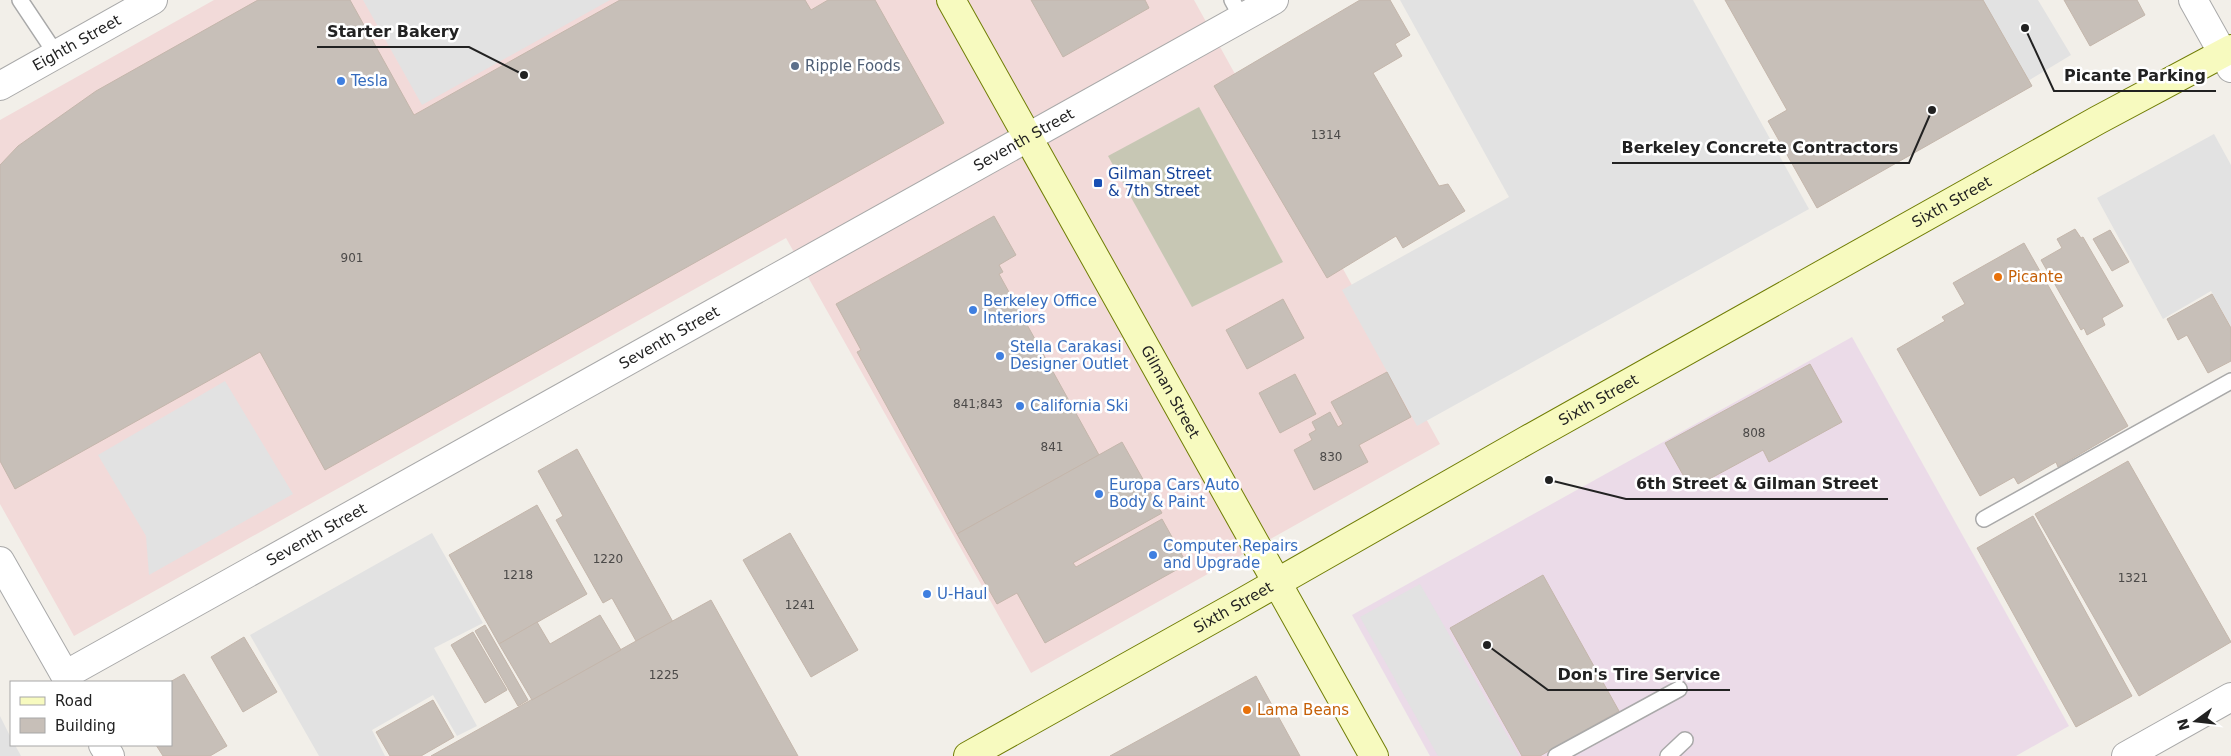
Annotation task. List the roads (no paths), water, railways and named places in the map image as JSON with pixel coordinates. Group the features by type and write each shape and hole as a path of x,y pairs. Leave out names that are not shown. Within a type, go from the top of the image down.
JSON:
{"street":[{"name":"Eighth Street","path":"0,86 153,0"},
{"name":"Gilman Street","path":"951,0 1374,756"},
{"name":"Seventh Street","path":"67,679 1027,137 1237,9 1274,0"},
{"path":"2194,0 2228,57"},
{"name":"Sixth Street","path":"968,756 1277,583 1535,435 2090,125 2228,57"},
{"path":"0,561 67,679"},
{"path":"2126,756 2231,697"}],"lane":[{"path":"20,0 56,54"},
{"path":"1984,519 2231,381"},
{"path":"1556,756 1679,689"},
{"path":"1668,756 1685,740"}],"place":[{"name":"Picante Parking","path":"2025,28"},
{"name":"Ripple Foods","path":"795,66"},
{"name":"Starter Bakery","path":"524,75"},
{"name":"Tesla","path":"341,81"},
{"name":"Berkeley Concrete Contractors","path":"1932,110"},
{"name":"Gilman Street & 7th Street","path":"1098,183"},
{"name":"Picante","path":"1998,277"},
{"name":"Berkeley Office Interiors","path":"973,310"},
{"name":"Stella Carakasi Designer Outlet","path":"1000,356"},
{"name":"California Ski","path":"1020,406"},
{"name":"6th Street & Gilman Street","path":"1549,480"},
{"name":"Europa Cars Auto Body & Paint","path":"1099,494"},
{"name":"Computer Repairs and Upgrade","path":"1153,555"},
{"name":"U-Haul","path":"927,594"},
{"name":"Don's Tire Service","path":"1487,645"},
{"name":"Lama Beans","path":"1247,710"}]}
